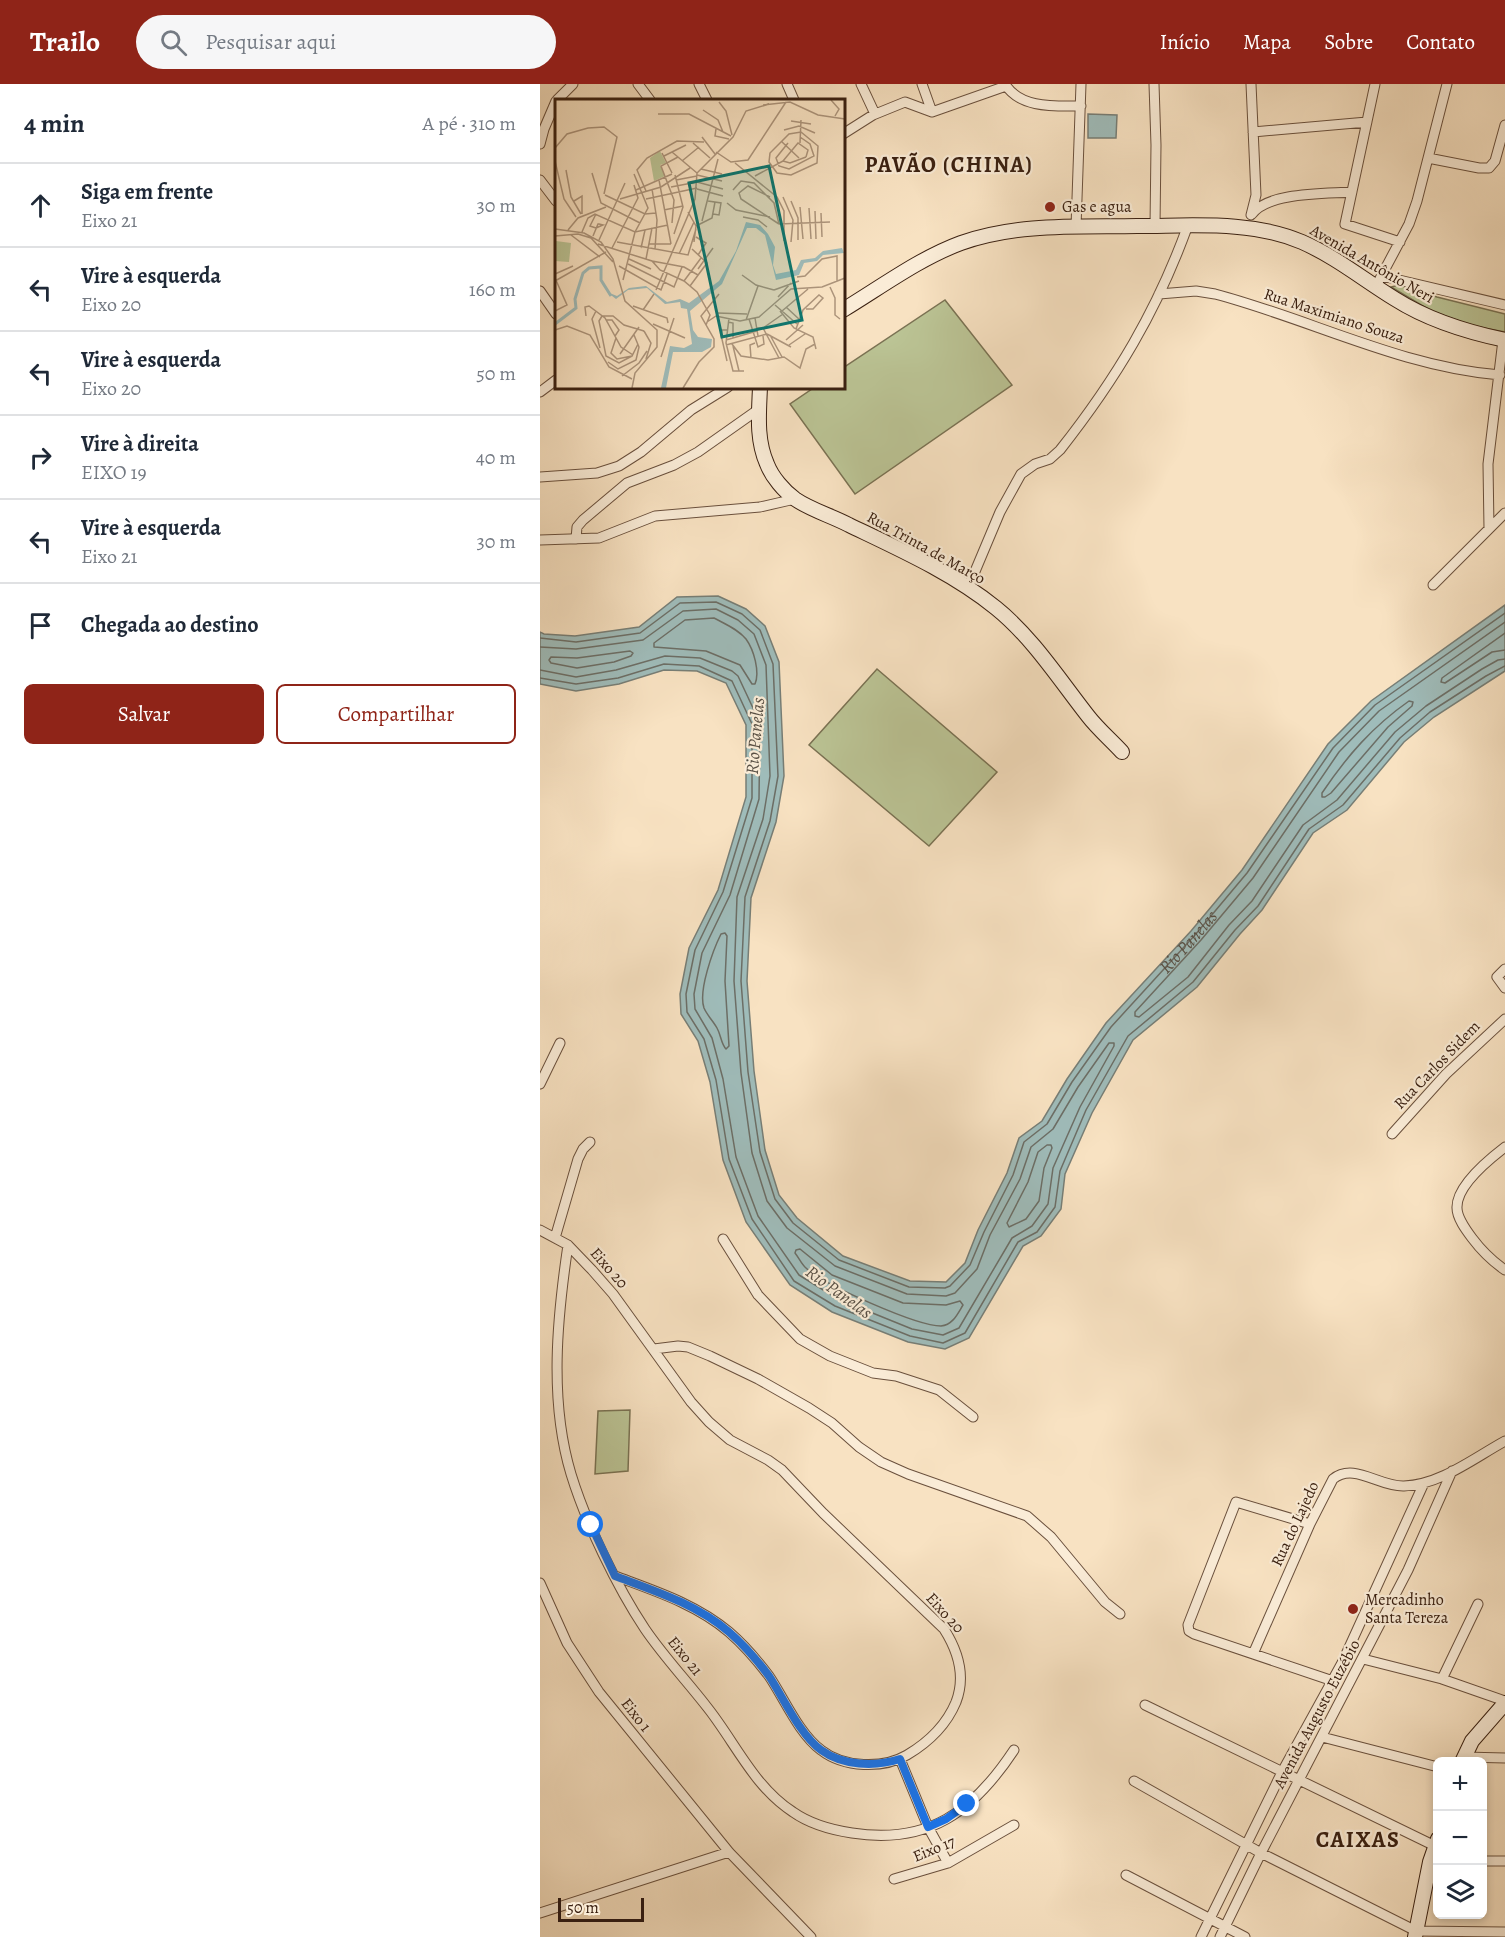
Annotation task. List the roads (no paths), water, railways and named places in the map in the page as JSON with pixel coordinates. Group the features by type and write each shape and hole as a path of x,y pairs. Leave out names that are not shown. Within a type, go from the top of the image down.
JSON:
{"street":[{"path":"560,99 573,84"},
{"path":"638,84 649,99"},
{"path":"699,84 706,99"},
{"path":"787,84 794,99"},
{"path":"861,84 875,114"},
{"path":"922,84 932,112"},
{"path":"1076,227 1081,84"},
{"path":"1154,84 1155,226"},
{"path":"1249,221 1256,195 1251,84"},
{"path":"1375,84 1345,224 1400,242"},
{"path":"1447,84 1417,201 1400,242 1379,281 1505,305"},
{"path":"844,133 875,114 905,102 932,112 1006,85 1011,92 1038,106 1081,106"},
{"path":"540,144 544,129 555,108"},
{"path":"1253,132 1367,122"},
{"path":"1428,158 1484,169 1492,166 1505,125"},
{"path":"540,180 555,200"},
{"path":"1249,221 1256,208 1275,200 1352,192"},
{"name":"Avenida Antônio Neri","path":"844,309 926,260 963,242 992,234 1025,229 1188,225 1249,221 1301,241 1379,281 1413,309 1468,331 1504,340"},
{"path":"968,588 1000,512 1021,474 1035,464 1050,459 1078,427 1131,351 1178,252 1188,225"},
{"path":"540,291 555,313"},
{"name":"Rua Maximiano Souza","path":"1159,294 1196,291 1215,294 1416,359 1473,373 1500,375"},
{"path":"1489,528 1488,464 1504,340"},
{"path":"540,392 555,381"},
{"path":"540,477 597,473 619,466 641,452 692,410 726,388"},
{"path":"760,388 758,424 767,464 777,480 795,499"},
{"path":"576,539 577,527 583,520 627,483 674,465 698,452 759,409"},
{"path":"540,540 599,538 655,516 760,507 795,499"},
{"name":"Rua Trinta de Março","path":"795,499 918,559 986,600 1010,621 1089,717 1122,752"},
{"path":"1433,585 1505,513"},
{"path":"1505,969 1497,977 1505,988"},
{"name":"Rua Carlos Sidem","path":"1392,1134 1446,1074 1505,1019"},
{"path":"540,1084 560,1043"},
{"path":"555,1238 578,1159 590,1142"},
{"path":"1505,1147 1465,1185 1458,1197 1457,1210 1467,1232 1479,1248 1505,1270"},
{"path":"540,1230 568,1245"},
{"path":"723,1239 758,1295 800,1339 830,1356 873,1373 896,1376 939,1390 973,1417"},
{"name":"Eixo 20","path":"568,1245 613,1294 709,1422 730,1440 782,1470 831,1521 944,1629 955,1646 961,1676 956,1701 946,1721 936,1734 900,1759 871,1765 842,1760 821,1751 809,1738 768,1676 746,1648 730,1633 695,1608 615,1576"},
{"name":"Eixo 21","path":"568,1245 563,1278 558,1352 561,1430 580,1502 615,1576 646,1630 711,1712 762,1784 793,1812 826,1827 864,1835 901,1836 946,1819 980,1795 1014,1750"},
{"path":"654,1348 688,1347 710,1356 758,1379 809,1408 832,1423 859,1447 881,1462 908,1474 1027,1516 1051,1537 1105,1602 1120,1614"},
{"name":"Rua do Lajedo","path":"1253,1654 1310,1524 1333,1479 1345,1472 1394,1485 1424,1483 1452,1471 1505,1441"},
{"name":"Avenida Augusto Euzébio","path":"1220,1937 1261,1852 1408,1570 1452,1471"},
{"name":"Avenida Augusto Euzébio","path":"1201,1937 1282,1772 1333,1681 1380,1584 1424,1483"},
{"path":"1310,1524 1236,1502 1188,1625 1189,1631 1194,1634 1333,1681"},
{"name":"Eixo 1","path":"540,1583 567,1643 599,1692 729,1852 811,1937"},
{"path":"1442,1679 1478,1604"},
{"path":"1363,1659 1482,1691 1505,1702 1472,1741 1464,1757"},
{"path":"1144,1705 1300,1781 1433,1842"},
{"path":"1322,1737 1433,1766"},
{"path":"1487,1758 1505,1758"},
{"path":"900,1759 928,1827 948,1863"},
{"path":"1134,1781 1415,1934 1505,1932"},
{"name":"Eixo 17","path":"894,1879 948,1863 1014,1825"},
{"path":"540,1913 729,1852"},
{"path":"1487,1861 1505,1861"},
{"path":"1415,1934 1433,1865"},
{"path":"1126,1875 1245,1937"}],"water":[{"path":"1088,114 1117,115 1116,138 1088,138"},
{"name":"Rio Panelas","path":"718,596 746,609 765,626 779,662 784,776 776,822 751,898 747,981 754,1071 765,1150 779,1195 797,1218 843,1256 910,1281 946,1282 965,1263 978,1230 1007,1173 1019,1138 1042,1121 1067,1079 1106,1023 1191,931 1242,870 1328,744 1371,701 1505,605 1505,671 1434,717 1404,742 1347,810 1313,833 1262,910 1197,987 1133,1040 1092,1113 1065,1174 1061,1209 1041,1236 1023,1246 969,1338 945,1349 908,1342 832,1312 790,1285 746,1222 723,1160 710,1082 698,1041 681,1014 680,994 689,948 718,890 746,797 746,725 726,683 697,671 664,670 619,684 576,691 540,684 540,632 575,636 639,627 677,597"}],"place":[{"name":"Gas e agua","path":"1050,207"},
{"name":"Mercadinho Santa Tereza","path":"1353,1609"}],"district":[{"name":"PAVÃO (CHINA)","path":"949,165"},
{"name":"CAIXAS","path":"1358,1840"}]}
